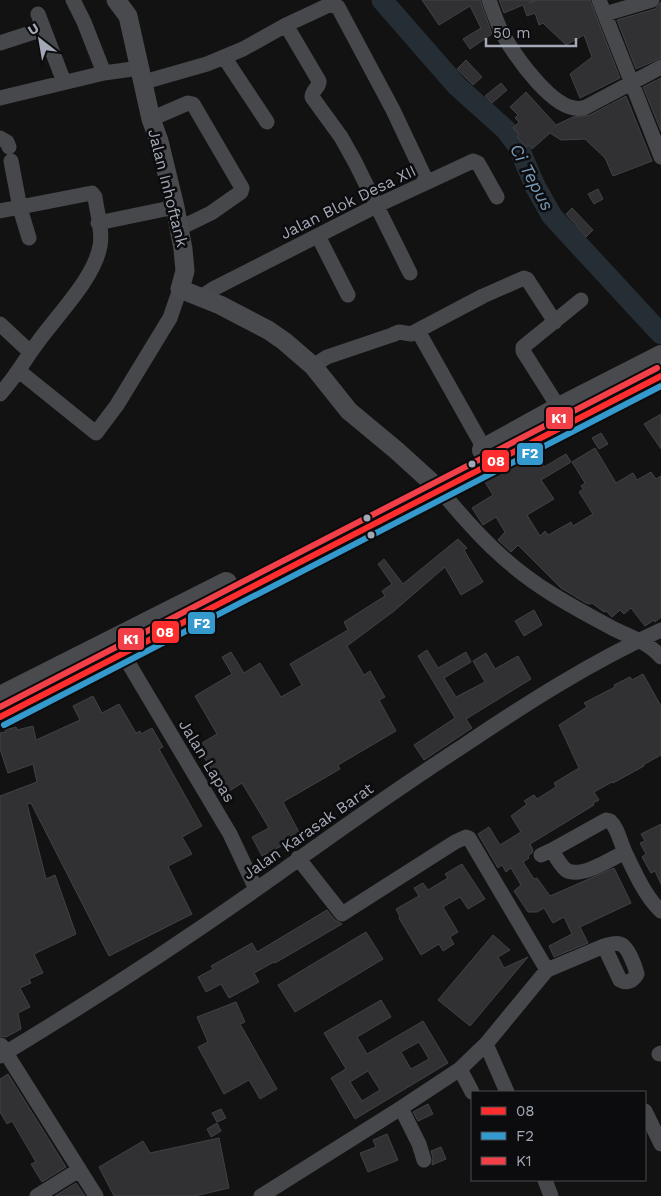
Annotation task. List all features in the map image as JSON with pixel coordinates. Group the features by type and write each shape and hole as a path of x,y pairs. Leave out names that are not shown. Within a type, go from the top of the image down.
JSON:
{"highway":[{"path":"0,717 123,654 434,485 485,450 559,408 661,356"},
{"path":"0,697 661,376"}],"main road":[{"name":"Jalan Inhoftank","path":"120,1 128,16 137,72 159,141 176,207 185,272 180,289"},
{"path":"180,289 268,330 284,341 313,366 349,412 396,450 434,485"}],"street":[{"path":"73,0 84,22 104,73"},
{"path":"489,0 501,31 522,64 545,90 560,102 581,109 661,67"},
{"path":"652,0 602,7 661,157"},
{"path":"0,98 104,73 137,72 173,75 243,50 286,25 329,5 338,7 393,110 427,182"},
{"path":"38,14 64,82"},
{"path":"286,25 319,81 319,85 312,93 314,100 342,137 410,273"},
{"path":"0,43 44,29"},
{"path":"224,57 267,122"},
{"path":"151,119 188,103 194,106 242,188 241,192 211,213 180,228"},
{"path":"7,149 20,208 29,238"},
{"name":"Jalan Blok Desa XII","path":"202,298 213,289 376,206 473,161 476,161 482,169 497,196"},
{"path":"0,212 89,193 95,197 101,237 97,257 82,285 30,352 19,371 3,385"},
{"path":"98,223 176,207"},
{"path":"318,236 348,295"},
{"path":"313,366 327,358 392,334 399,332 411,334 483,296 526,278 554,322"},
{"path":"19,371 96,433 117,405 170,318 180,289"},
{"path":"559,408 523,351 525,345 581,300"},
{"path":"0,324 30,352"},
{"path":"418,331 485,450"},
{"path":"434,485 473,529 501,558 518,572 590,616 640,640 655,650 661,657"},
{"name":"Jalan Karasak Barat","path":"2,1051 88,1001 256,889 298,858 526,704 661,630"},
{"name":"Jalan Lapas","path":"123,654 230,834 256,889"},
{"path":"625,852 602,865 579,873 568,871 546,853 606,820 610,820 652,904 661,911"},
{"path":"298,858 342,914 455,842 466,837 469,838 472,840 546,970"},
{"path":"261,1196 402,1108 460,1069 486,1044 546,970 604,946"},
{"path":"486,1044 507,1091"},
{"path":"2,1051 96,1196"},
{"path":"460,1069 471,1091"},
{"path":"402,1108 419,1144 424,1160"},
{"path":"646,1113 661,1144"},
{"path":"38,1196 79,1170"},
{"path":"545,1181 552,1196"}],"building":[{"path":"422,0 480,0 492,34 470,49 463,39 481,28 470,6 439,25"},
{"path":"499,0 535,0 529,3 537,0 590,0 620,78 580,98 570,74 592,57 584,35 566,45 543,23 539,25 535,13 527,16 523,5 504,13"},
{"path":"661,2 661,58 636,69 617,20 655,9"},
{"path":"466,60 482,77 473,85 457,69"},
{"path":"661,78 661,131 643,87"},
{"path":"501,83 507,90 492,103 485,96"},
{"path":"526,92 556,125 573,117 590,115 626,96 652,161 613,176 605,158 585,139 561,140 550,133 532,149 529,145 526,147 517,137 519,134 513,128 519,122 515,118 518,115 510,107"},
{"path":"598,189 603,199 594,204 588,194"},
{"path":"572,208 593,230 586,237 566,214"},
{"path":"661,414 661,449 644,424"},
{"path":"601,433 608,444 599,449 592,438"},
{"path":"595,448 616,483 633,473 637,480 651,472 656,479 661,476 661,617 645,626 631,608 624,614 620,610 612,617 592,603 586,603 561,588 518,545 511,552 498,540 505,532 496,517 483,525 472,508 493,495 485,482 537,455 544,467 566,454 571,462 541,480 554,499 527,515 540,536 545,531 548,535 571,522 573,526 593,514 579,492 583,489 581,486 585,483 572,462"},
{"path":"458,539 467,548 464,550 483,582 461,595 445,567 394,611 347,646 364,675 370,671 385,697 379,700 396,731 338,765 340,769 283,802 301,836 262,856 252,837 269,828 242,783 226,793 197,746 217,734 195,696 232,674 222,657 231,652 244,673 260,663 281,697 302,685 290,664 348,630 344,622 385,596 382,591 392,584 378,564 384,559 403,584"},
{"path":"534,610 542,625 524,636 515,621"},
{"path":"427,650 438,668 466,652 471,662 444,678 456,697 485,682 473,661 486,653 495,669 518,656 531,679 466,719 472,728 424,760 414,745 455,718 418,656"},
{"path":"643,674 661,706 661,755 594,792 599,800 593,803 594,805 530,844 533,850 532,853 523,862 534,879 537,878 550,896 614,868 631,903 580,927 588,943 554,957 549,946 572,934 564,917 553,923 544,908 537,912 528,912 514,891 521,885 511,868 506,872 502,865 498,868 478,834 489,827 500,845 521,832 511,816 527,804 524,801 534,795 537,799 556,787 554,783 579,768 559,725 587,707 584,703 630,677 632,680"},
{"path":"93,696 102,713 119,704 136,733 140,731 141,734 152,728 163,747 159,749 202,826 182,837 192,854 168,866 192,914 109,956 31,803 27,804 46,879 55,875 76,934 34,954 43,973 29,979 31,983 20,988 30,1007 18,1013 21,1029 6,1037 0,1036 0,796 37,782 33,764 8,773 0,749 0,733 16,727 17,730 33,726 36,740 80,720 73,706"},
{"path":"661,824 661,884 655,871 651,873 642,857 646,854 640,843 645,841 641,834"},
{"path":"462,864 485,899 468,909 460,897 443,907 458,932 450,937 454,944 443,951 439,944 421,955 399,918 396,909 419,896 414,888 423,883 428,890 448,878 445,874"},
{"path":"327,910 335,920 342,924 254,973 259,982 229,998 221,984 206,992 198,977 213,969 211,966 252,943 257,952"},
{"path":"366,932 383,959 295,1012 278,985"},
{"path":"493,935 510,950 498,957 504,968 528,957 470,1026 438,1000"},
{"path":"381,1000 391,1017 357,1037 367,1054 423,1021 448,1063 355,1119 331,1078 346,1069 324,1033","holes":["419,1042 429,1059 411,1069 401,1052","368,1071 380,1090 362,1101 350,1082"]},
{"path":"236,1002 245,1022 240,1024 277,1089 260,1099 249,1080 224,1094 198,1047 208,1042 197,1017"},
{"path":"8,1074 66,1167 42,1182 31,1164 36,1162 12,1121 7,1124 0,1112 0,1079"},
{"path":"428,1104 433,1114 418,1121 413,1112"},
{"path":"221,1109 226,1118 217,1122 212,1113"},
{"path":"217,1123 221,1131 211,1137 207,1129"},
{"path":"387,1134 398,1160 368,1172 360,1153 376,1147 373,1140"},
{"path":"219,1138 229,1188 195,1196 114,1196 99,1167 143,1141 150,1153"},
{"path":"441,1147 446,1159 432,1165 431,1151"},
{"path":"76,1183 85,1196 55,1196"}],"waterway":[{"name":"Ci Tepus","path":"382,0 457,86 506,130 518,146 535,186 552,216 661,334"}],"transit line":[{"name":"K1","path":"0,707 657,368"},
{"name":"08","path":"0,717 661,376"},
{"name":"F2","path":"4,725 661,386"}]}
